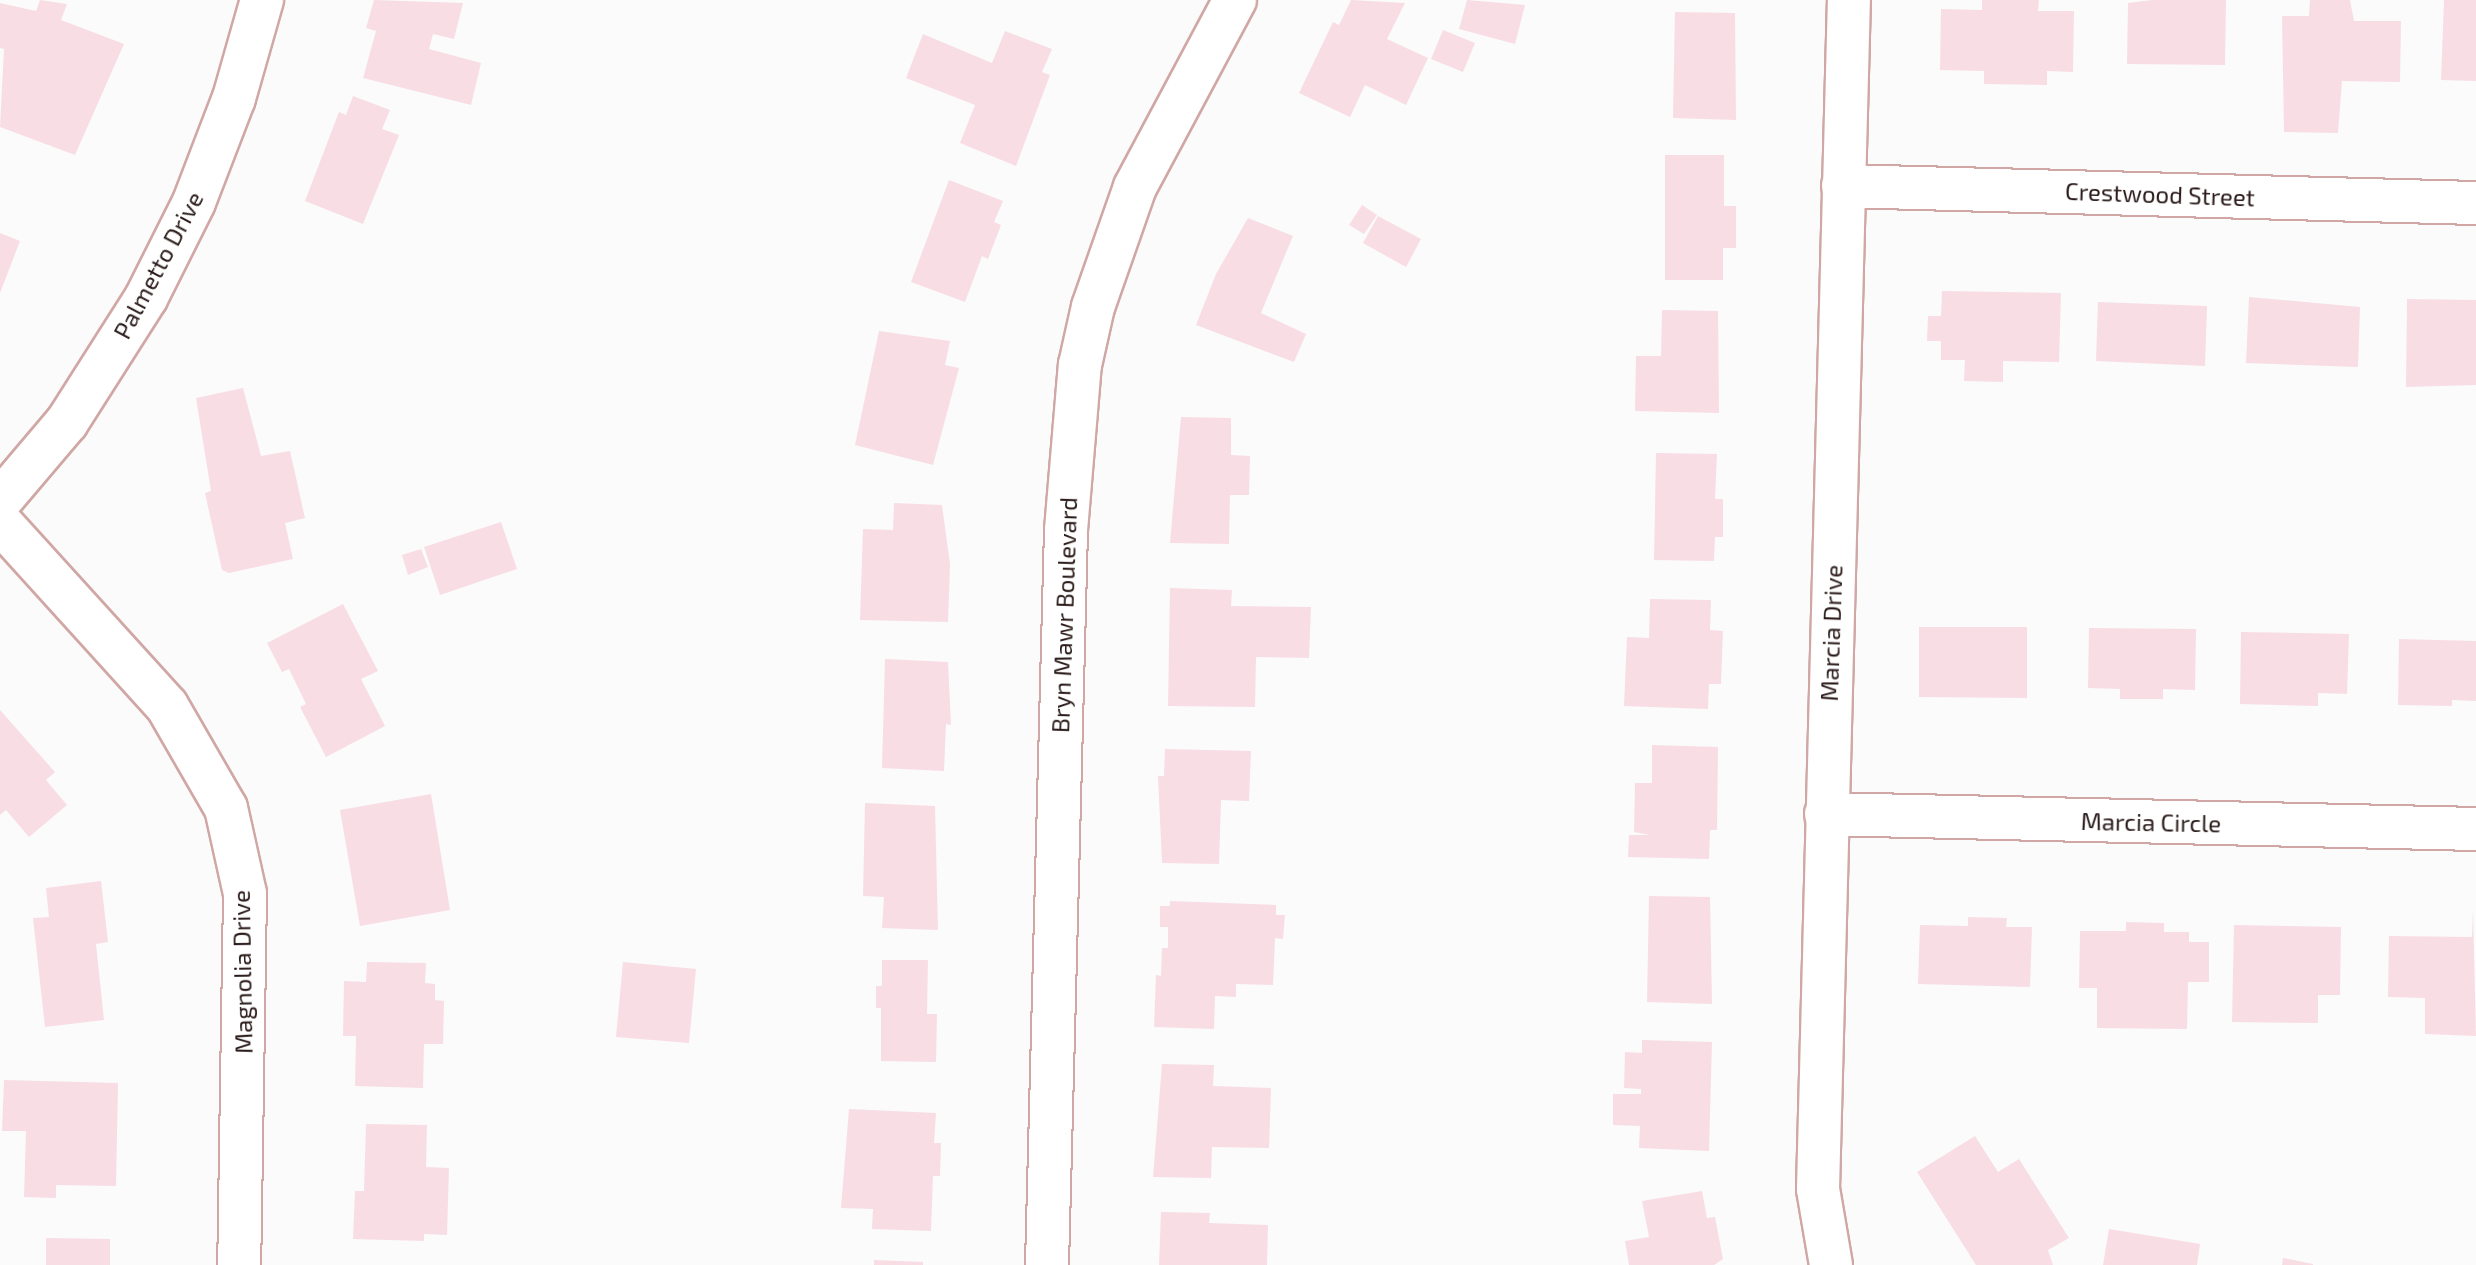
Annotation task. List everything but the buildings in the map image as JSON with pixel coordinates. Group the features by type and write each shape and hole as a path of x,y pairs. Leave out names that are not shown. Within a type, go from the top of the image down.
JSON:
{"street":[{"name":"Palmetto Drive","path":"0,501 67,422 146,298 200,187 234,98 262,0"},
{"name":"Bryn Mawr Boulevard","path":"1047,1265 1066,530 1080,365 1093,307 1135,187 1235,0"},
{"name":"Marcia Drive","path":"1831,1265 1818,1189 1849,0"},
{"name":"Crestwood Street","path":"1843,186 2476,203"},
{"name":"Magnolia Drive","path":"0,522 167,706 226,808 245,894 239,1265"},
{"name":"Marcia Circle","path":"1826,814 2476,829"}]}
